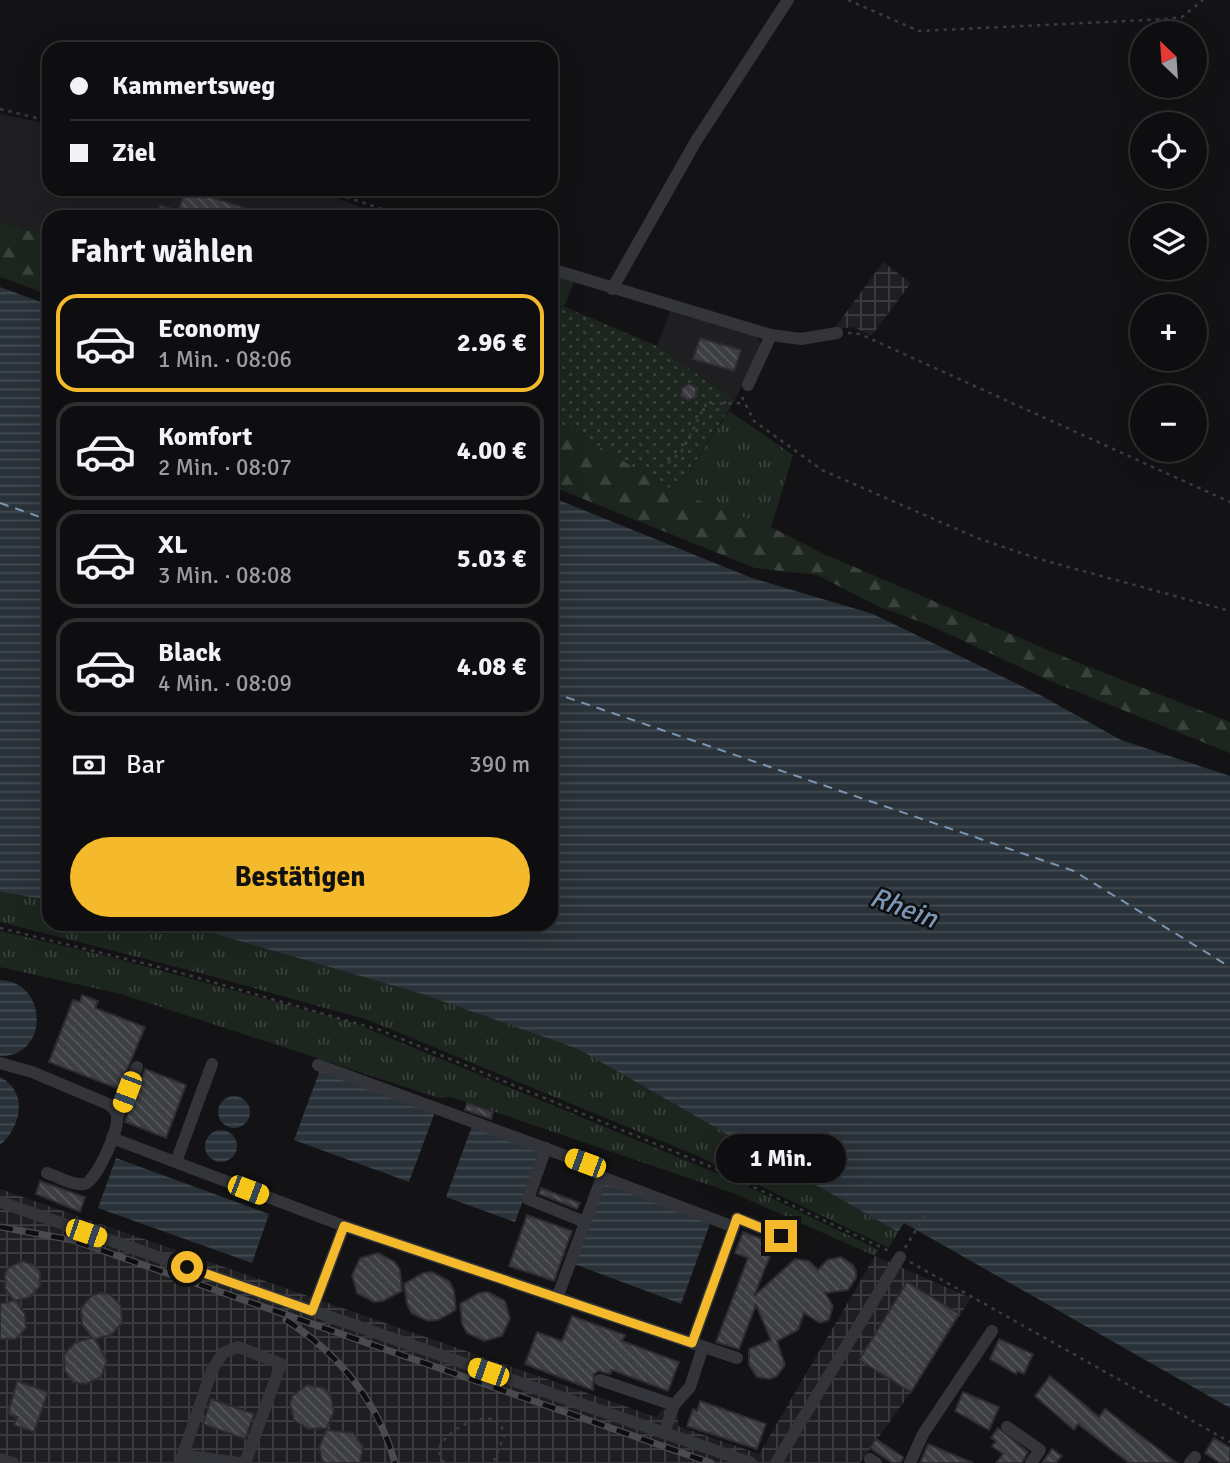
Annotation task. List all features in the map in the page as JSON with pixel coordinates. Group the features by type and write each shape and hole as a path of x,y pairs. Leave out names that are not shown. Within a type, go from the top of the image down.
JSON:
{"street":[{"path":"612,289 696,141 788,0"},
{"path":"558,271 771,335 801,339 837,333"},
{"path":"748,384 771,335"},
{"path":"0,1063 32,1072 108,1104 117,1118"},
{"path":"176,1162 212,1064"},
{"path":"318,1065 585,1163 602,1177 734,1227"},
{"path":"47,1173 84,1184 94,1178 112,1138 136,1067"},
{"path":"112,1138 344,1226 737,1358"},
{"path":"546,1148 528,1199 585,1222"},
{"path":"557,1298 602,1177"},
{"path":"0,1202 751,1463"},
{"path":"664,1433 674,1405 691,1387 698,1345 737,1218 781,1236 779,1246"},
{"path":"312,1311 344,1226"},
{"path":"776,1463 900,1257"},
{"path":"910,1463 923,1434 992,1331"},
{"path":"183,1463 212,1370 223,1353 238,1347 281,1364 245,1463"},
{"path":"600,1380 674,1405"},
{"path":"1007,1427 1040,1451 1031,1463"},
{"path":"183,1463 190,1456 239,1463"},
{"path":"0,1459 13,1463"}],"path":[{"path":"848,0 919,31 1168,19 1182,17 1203,0"},
{"path":"0,109 42,119"},
{"path":"343,196 384,210"},
{"path":"837,333 860,334 1230,502"},
{"path":"748,384 743,403 754,421 822,470 977,538 1039,559 1230,611"},
{"path":"667,463 682,451 706,404 743,403"},
{"path":"0,928 167,969 380,1030 709,1166 900,1257 1230,1442"},
{"path":"900,1257 927,1212"},
{"path":"444,1463 438,1450 443,1440 478,1418 486,1417 499,1421 505,1434 493,1463"}],"shaded area":[{"path":"0,114 42,123 42,196 329,196 370,210 42,210 42,235 0,222"},
{"path":"883,262 911,283 871,336 854,327 834,329"},
{"path":"671,309 757,335 761,345 735,400 657,346"},
{"path":"0,1189 656,1417 663,1409 678,1415 678,1426 759,1454 875,1256 971,1298 911,1392 860,1463 0,1463"}],"green space":[{"path":"0,222 42,235 42,292 0,277"},
{"path":"558,277 574,282 564,307 558,304"},
{"path":"558,304 657,346 735,400 676,492 558,422"},
{"path":"729,411 793,455 771,527 676,492"},
{"path":"558,422 676,492 771,527 824,554 1069,659 1230,722 1230,753 1048,680 931,626 880,607 817,575 755,568 558,489"},
{"path":"0,892 42,899 42,931 205,931 422,994 578,1049 898,1232 889,1248 700,1157 368,1020 204,974 0,922"},
{"path":"0,931 111,957 354,1023 738,1182 879,1250 875,1256 733,1193 451,1097 439,1098 121,994 0,967"}],"water":[{"path":"0,287 42,302 42,899 0,892"},
{"name":"Rhein","path":"558,500 752,578 873,614 1040,695 1121,740 1230,776 1230,1408 904,1223 898,1232 578,1049 422,994 205,931 558,931"},
{"path":"0,980 16,984 28,993 37,1019 28,1045 16,1053 0,1056"},
{"path":"320,1070 435,1112 409,1182 294,1140"},
{"path":"0,1077 15,1091 19,1110 13,1129 0,1145"},
{"path":"234,1096 245,1101 250,1112 245,1123 234,1128 223,1123 218,1112 223,1101"},
{"path":"472,1126 541,1152 515,1222 446,1197"},
{"path":"221,1130 232,1135 237,1146 232,1157 221,1162 210,1157 205,1146 210,1135"},
{"path":"116,1158 269,1214 252,1263 98,1208"},
{"path":"604,1182 711,1221 681,1304 574,1264"}],"building":[{"path":"183,196 208,196 245,208 244,210 178,210"},
{"path":"160,205 175,210 158,210"},
{"path":"700,338 741,350 734,371 693,359"},
{"path":"689,384 696,388 696,397 688,400 681,396 682,388"},
{"path":"82,995 98,1001 95,1008 145,1027 119,1089 49,1062 73,1000 80,1002"},
{"path":"145,1069 186,1085 166,1138 125,1122"},
{"path":"467,1103 493,1112 491,1119 465,1110"},
{"path":"40,1181 85,1197 80,1212 36,1194"},
{"path":"541,1188 580,1203 577,1209 539,1194"},
{"path":"527,1215 572,1231 554,1281 509,1266"},
{"path":"743,1232 771,1242 772,1251 754,1296 795,1259 809,1261 818,1270 827,1260 841,1257 853,1265 856,1271 856,1278 848,1290 825,1293 833,1306 829,1320 820,1323 804,1313 798,1330 777,1341 785,1365 777,1376 770,1379 757,1377 749,1365 749,1349 771,1340 756,1305 739,1349 716,1342 748,1258 735,1253"},
{"path":"378,1253 395,1262 400,1270 402,1291 383,1301 374,1302 357,1293 352,1275 360,1258"},
{"path":"22,1261 36,1266 40,1272 40,1286 30,1297 14,1301 5,1288 5,1273 9,1267"},
{"path":"432,1272 449,1281 454,1290 456,1310 438,1320 428,1321 411,1313 404,1284 423,1273"},
{"path":"907,1282 959,1314 911,1392 859,1360"},
{"path":"488,1292 505,1301 510,1319 502,1336 484,1341 467,1333 462,1324 460,1304 479,1293"},
{"path":"109,1294 121,1306 122,1323 111,1335 95,1339 107,1361 101,1377 86,1384 73,1382 65,1371 64,1354 76,1342 92,1338 82,1324 81,1308 92,1295"},
{"path":"16,1300 25,1314 26,1328 16,1339 0,1339 0,1304"},
{"path":"572,1316 625,1335 622,1341 679,1362 668,1391 612,1370 610,1374 599,1371 594,1374 593,1390 525,1364 537,1332 562,1341"},
{"path":"999,1339 1033,1354 1024,1374 1017,1371 1016,1374 990,1359"},
{"path":"1050,1376 1099,1417 1105,1409 1177,1463 1129,1463 1078,1424 1074,1430 1035,1396"},
{"path":"17,1381 48,1392 34,1432 14,1425 17,1417 8,1414"},
{"path":"307,1385 324,1388 330,1394 334,1411 327,1428 308,1429 294,1420 290,1403 293,1395"},
{"path":"963,1392 999,1407 989,1430 955,1411"},
{"path":"211,1399 254,1414 245,1439 203,1424"},
{"path":"700,1401 766,1424 757,1449 687,1426 693,1409 697,1411"},
{"path":"998,1428 1028,1452 1022,1463 996,1463 1003,1454 992,1446 996,1441 991,1438"},
{"path":"326,1430 353,1433 363,1447 360,1463 323,1463 319,1448"},
{"path":"1214,1438 1230,1448 1230,1463 1220,1463 1205,1453"},
{"path":"876,1439 903,1457 901,1463 892,1463 870,1448"},
{"path":"928,1444 973,1463 920,1463"},
{"path":"1052,1449 1062,1456 1056,1463 1042,1463"}],"ferry route":[{"path":"0,503 42,518"},
{"path":"558,694 1074,871 1230,967"}],"railway":[{"path":"0,1227 72,1240 711,1463"},
{"path":"286,1320 323,1348 354,1381 378,1420 395,1463"}],"route":[{"path":"187,1267 312,1311 344,1226 692,1343 737,1218 781,1236"}]}
